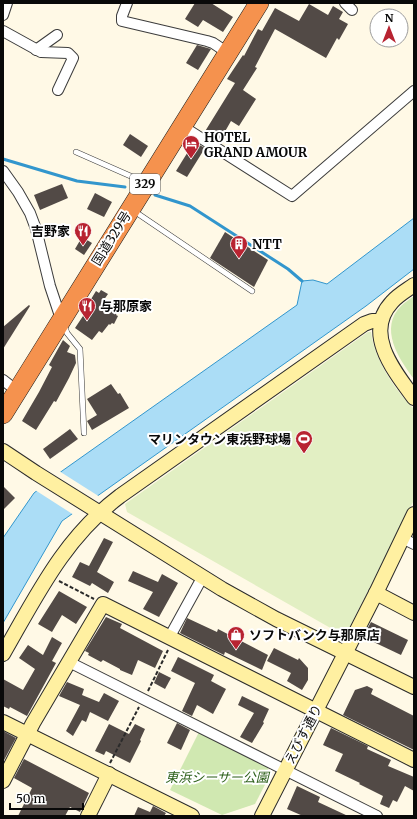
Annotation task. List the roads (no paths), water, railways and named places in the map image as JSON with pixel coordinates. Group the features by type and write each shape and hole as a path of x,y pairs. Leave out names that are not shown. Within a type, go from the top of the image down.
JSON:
{"highway":[{"name":"国道329号","path":"3,414 10,386 61,319 259,3"}],"street":[{"path":"3,15 7,3"},
{"path":"127,3 122,16 122,21 207,41 213,43 228,53"},
{"path":"3,31 41,52 68,53 73,58 58,90"},
{"path":"36,50 57,35"},
{"path":"182,126 292,196 414,91"},
{"path":"3,172 18,192 30,213 50,286 61,319"},
{"path":"414,285 392,301 385,311 381,321 380,333 381,344 385,354 414,398"},
{"path":"3,654 42,585 62,554 99,513 126,492 364,324 372,321 381,321"},
{"path":"3,451 202,578 263,612 414,687"},
{"name":"えびす通り","path":"262,816 376,593 408,541 414,514"},
{"path":"169,638 202,578"},
{"path":"376,593 414,613"},
{"path":"3,781 27,734 103,604 414,760"},
{"path":"69,662 377,816"},
{"path":"3,722 190,816"},
{"path":"88,816 109,774"}],"lane":[{"path":"76,152 146,183"},
{"path":"130,208 252,291"},
{"path":"61,319 66,333 80,349 84,433"}],"water":[{"path":"414,218 414,269 366,306 62,521 3,623 3,538 34,493 62,471 297,305 302,281 313,280 327,284"}],"waterway":[{"path":"3,159 77,181 125,187"},
{"path":"155,195 190,206 288,269 302,281"}],"place":[{"name":"HOTEL GRAND AMOUR","path":"191,159"},
{"name":"吉野家","path":"83,246"},
{"name":"NTT","path":"239,259"},
{"name":"与那原家","path":"87,321"},
{"name":"マリンタウン東浜野球場","path":"304,454"},
{"name":"ソフトバンク与那原店","path":"236,650"}],"park label":[{"name":"東浜シーサー公園","path":"217,777"}]}
